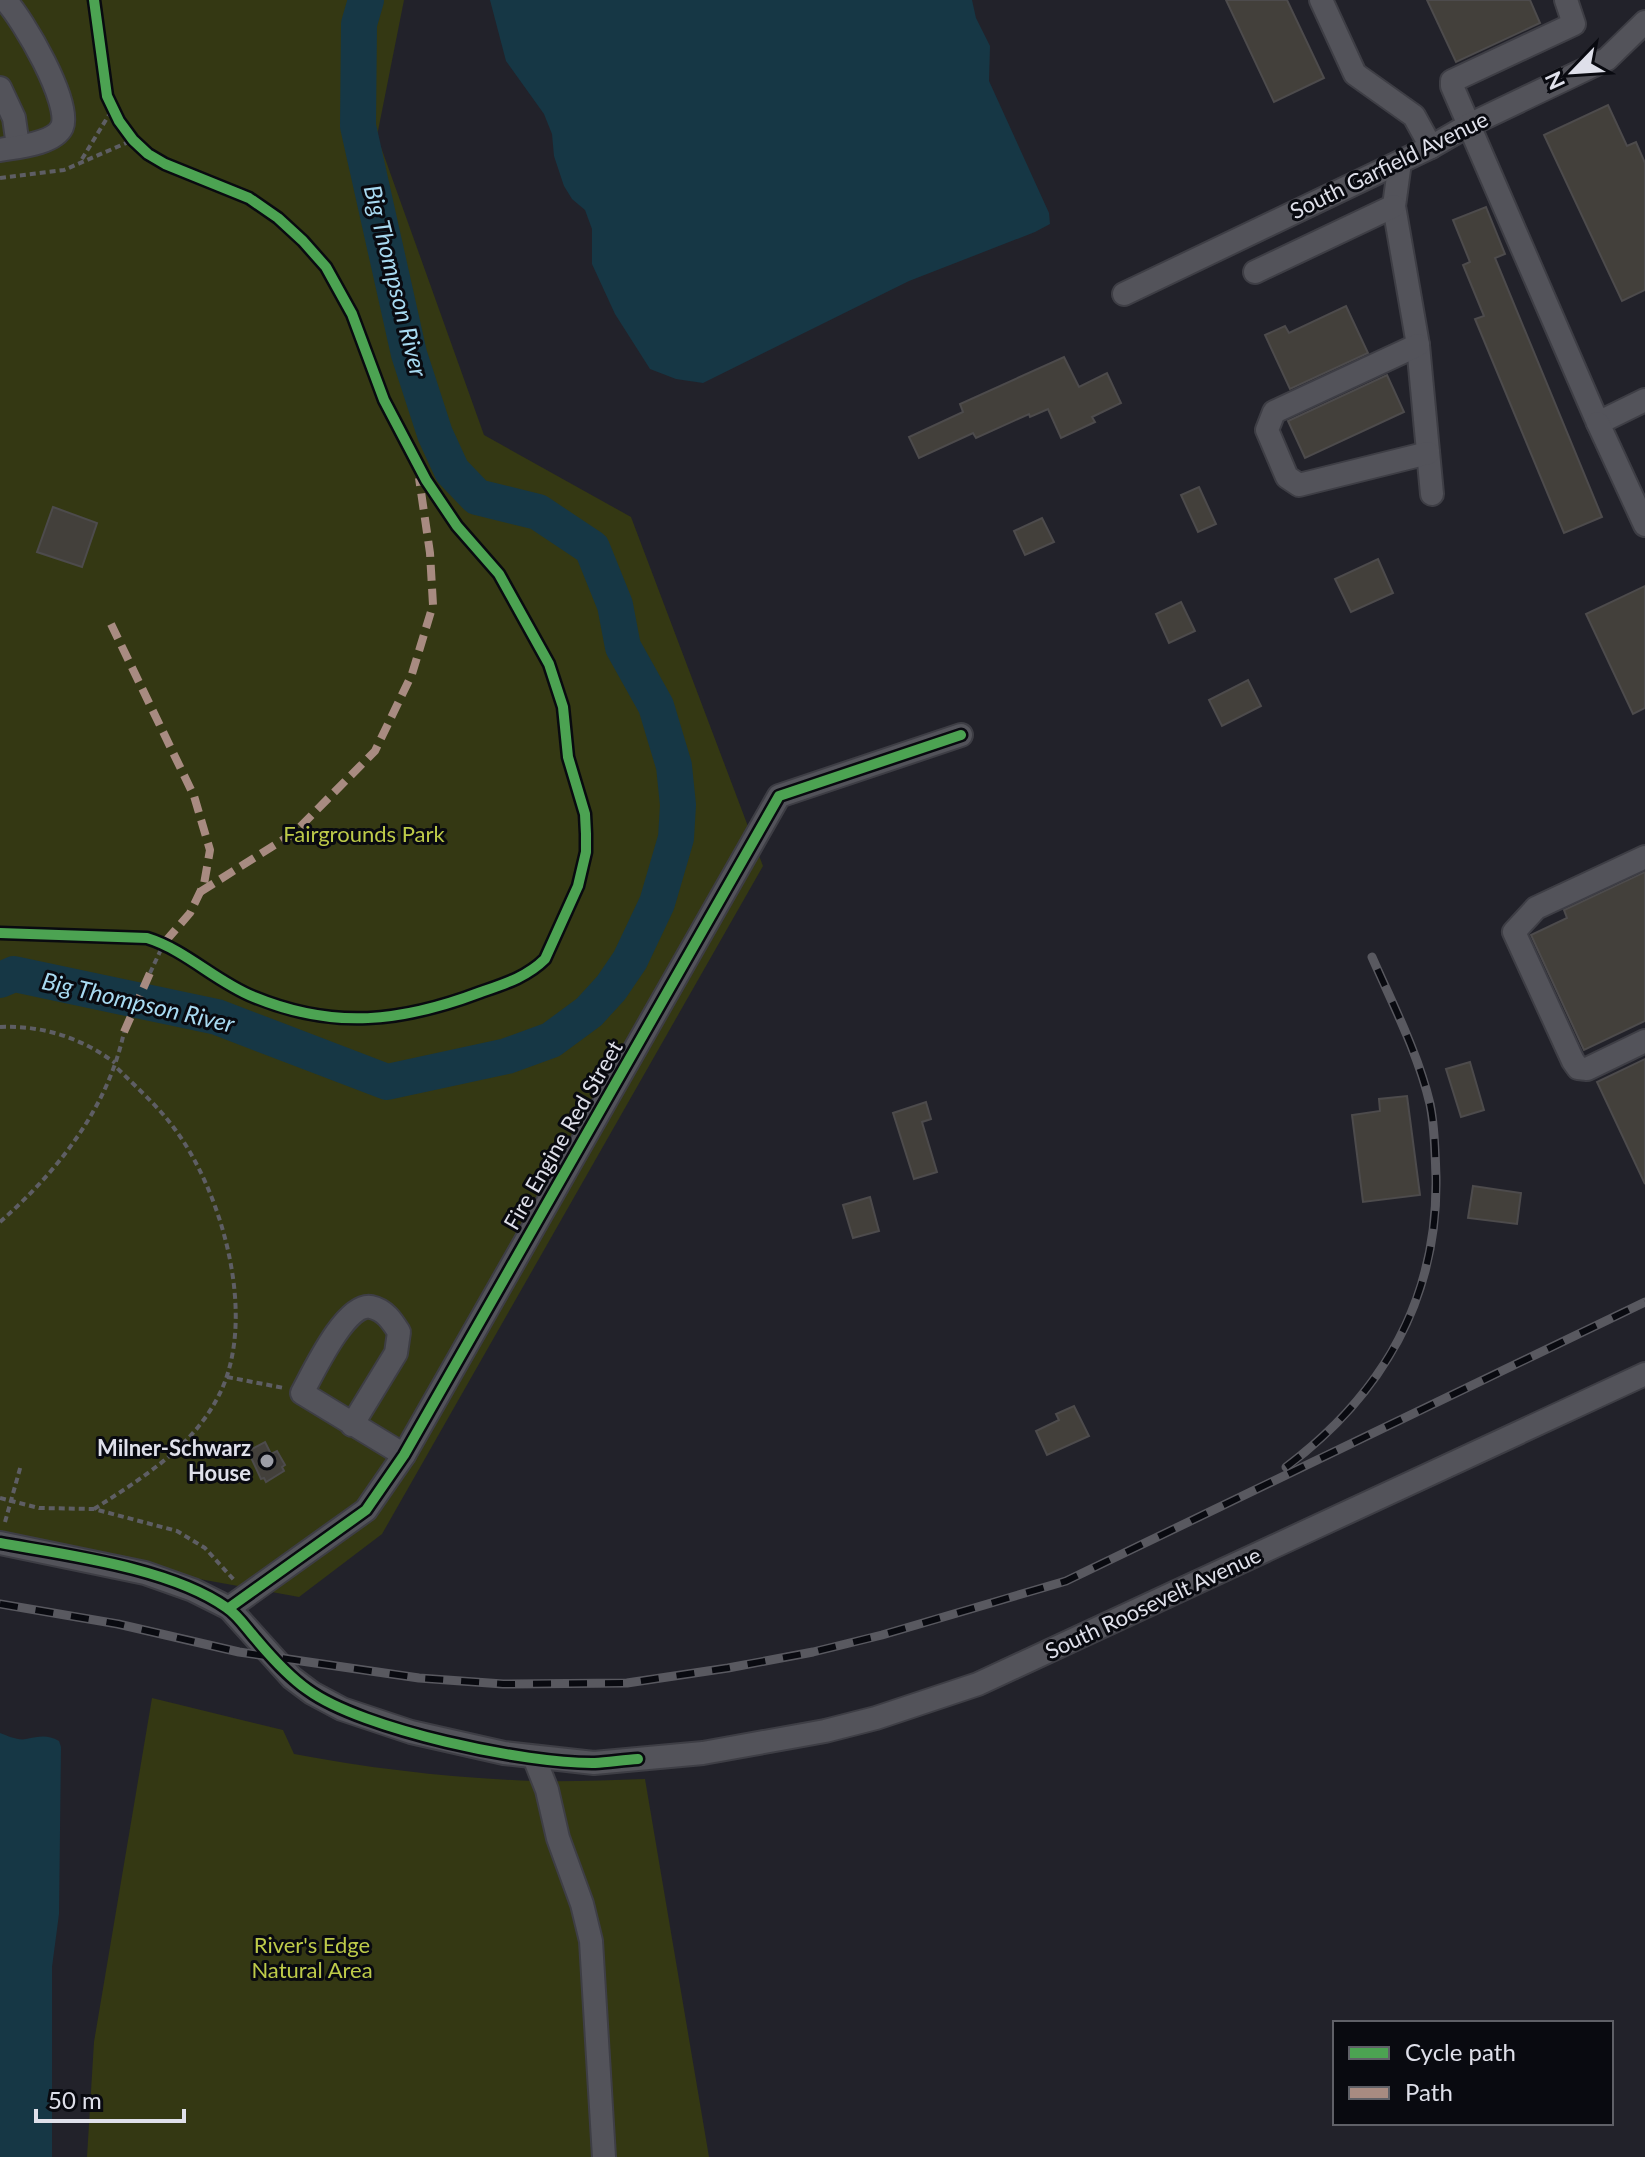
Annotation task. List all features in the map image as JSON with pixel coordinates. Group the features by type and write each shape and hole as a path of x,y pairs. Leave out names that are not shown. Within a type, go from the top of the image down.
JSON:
{"street":[{"path":"0,88 14,118 9,148 55,136 62,126 63,109 28,29 5,0"},
{"path":"1321,0 1355,74 1414,116 1431,147"},
{"path":"1566,0 1574,24 1452,81 1452,86 1645,525"},
{"path":"1642,0 1645,7"},
{"name":"South Garfield Avenue","path":"1124,294 1607,59 1645,22"},
{"path":"1400,162 1394,206 1418,345 1432,494"},
{"path":"1255,272 1394,206"},
{"path":"1418,345 1274,412 1267,430 1287,477 1299,485 1428,453"},
{"path":"1598,423 1645,400"},
{"name":"Fire Engine Red Street","path":"237,1603 366,1510 404,1455 779,796 961,735"},
{"path":"1645,857 1536,908 1514,932 1578,1068 1587,1069 1645,1041"},
{"path":"352,1425 396,1353 399,1332 387,1315 370,1307 356,1309 334,1338 302,1393 352,1425 404,1455"},
{"name":"South Roosevelt Avenue","path":"237,1603 292,1678 312,1693 342,1709 411,1732 504,1753 594,1763 716,1751 825,1731 978,1684 1645,1374"},
{"path":"2,1536 145,1573 237,1603"},
{"path":"534,1757 547,1790 558,1838 582,1904 591,1941 604,2157"}],"path":[{"path":"107,96 119,121"},
{"path":"78,163 87,154 112,110"},
{"path":"0,178 64,170 133,139"},
{"path":"150,973 160,942 177,951"},
{"path":"0,1027 27,1027 57,1033 106,1056 157,1107 175,1129 197,1166 220,1222 232,1277 235,1341 227,1377 212,1406 189,1438 156,1467 94,1509"},
{"path":"0,1222 51,1172 76,1140 115,1065 124,1032"},
{"path":"227,1377 302,1393"},
{"path":"2,1536 21,1465"},
{"path":"0,1498 39,1508 94,1509 177,1531 196,1541 225,1568 237,1603"}],"green space":[{"name":"Fairgrounds Park","path":"0,0 404,0 377,136 484,435 631,517 763,866 382,1534 299,1597 0,1543"},
{"name":"River's Edge Natural Area","path":"152,1698 283,1730 294,1754 324,1759 413,1772 504,1780 645,1779 709,2157 87,2157 94,2042"}],"water":[{"path":"490,0 972,0 976,18 990,46 989,81 1049,213 1050,224 909,281 703,383 676,379 650,369 615,314 592,264 592,229 585,210 572,199 564,186 544,114 506,61"},
{"path":"0,1733 20,1739 50,1737 59,1741 61,1747 59,1914 52,1967 52,2157 0,2157"}],"building":[{"path":"1226,0 1287,0 1324,78 1274,102"},
{"path":"1427,0 1530,0 1540,23 1456,62"},
{"path":"1608,105 1627,146 1636,142 1645,163 1645,290 1622,301 1544,135"},
{"path":"1486,207 1505,254 1495,258 1602,517 1564,533 1475,319 1484,316 1463,265 1470,262 1453,220"},
{"path":"1346,306 1368,353 1290,389 1265,335 1285,326 1289,333"},
{"path":"1064,357 1079,387 1107,373 1121,403 1092,417 1095,422 1061,438 1048,409 1030,417 1029,414 976,438 973,433 919,458 909,437 963,412 960,404"},
{"path":"1387,375 1404,412 1305,458 1288,421"},
{"path":"1199,487 1216,524 1198,532 1181,495"},
{"path":"53,507 97,523 82,567 37,552"},
{"path":"1042,518 1054,542 1025,555 1014,531"},
{"path":"1378,559 1393,593 1351,612 1335,579"},
{"path":"1645,586 1645,708 1633,714 1586,614"},
{"path":"1181,602 1195,631 1169,643 1156,614"},
{"path":"1248,680 1261,706 1222,726 1209,700"},
{"path":"1645,872 1645,1021 1584,1050 1531,935 1567,918 1564,910"},
{"path":"1645,1059 1645,1184 1597,1082"},
{"path":"1470,1062 1484,1110 1461,1117 1446,1069"},
{"path":"1407,1096 1420,1195 1363,1202 1352,1115 1380,1111 1379,1099"},
{"path":"926,1102 931,1119 922,1122 937,1172 914,1179 893,1113"},
{"path":"1473,1186 1521,1193 1517,1224 1468,1218"},
{"path":"870,1197 879,1231 853,1238 843,1205"},
{"path":"1074,1406 1089,1436 1047,1455 1036,1431 1059,1420 1056,1414"},
{"name":"Milner-Schwarz House","path":"265,1442 271,1454 277,1451 285,1465 282,1467 284,1471 266,1482 264,1478 261,1479 248,1451"}],"waterway":[{"name":"Big Thompson River","path":"0,980 14,974 217,1017 387,1082 507,1056 551,1040 589,1012 611,988 630,960 657,903 676,838 678,805 674,766 656,706 623,647 615,605 592,548 538,512 477,497 452,471 435,434 409,354 358,126 359,24 366,0"}],"railway":[{"path":"1286,1467 1320,1439 1376,1376 1398,1341 1415,1303 1427,1264 1434,1222 1436,1177 1430,1104 1412,1048 1372,957"},
{"path":"0,1604 118,1624 239,1652 419,1678 503,1684 627,1683 728,1668 882,1635 1066,1581 1645,1302"}],"marked path":[{"path":"200,892 294,833 375,751 412,674 433,605 430,553 419,478"},
{"path":"111,624 194,796 210,850 204,884 190,913 164,943"},
{"path":"124,1032 150,973"}],"cycle path":[{"path":"0,933 147,938 175,950 240,991 283,1007 340,1018 396,1015 490,989 531,971 545,959 578,886 586,852 585,814 568,757 563,707 549,664 499,574 457,526 426,480 384,400 352,314 326,267 278,218 249,198 165,164 133,140 107,96 94,0"},
{"path":"229,1608 366,1510 404,1455 779,796 961,735"},
{"path":"0,1543 118,1565 204,1594 235,1614 274,1660 301,1685 333,1705 366,1718 446,1742 529,1758 595,1763 638,1759"}],"place":[{"name":"Milner-Schwarz House","path":"267,1461"}]}
